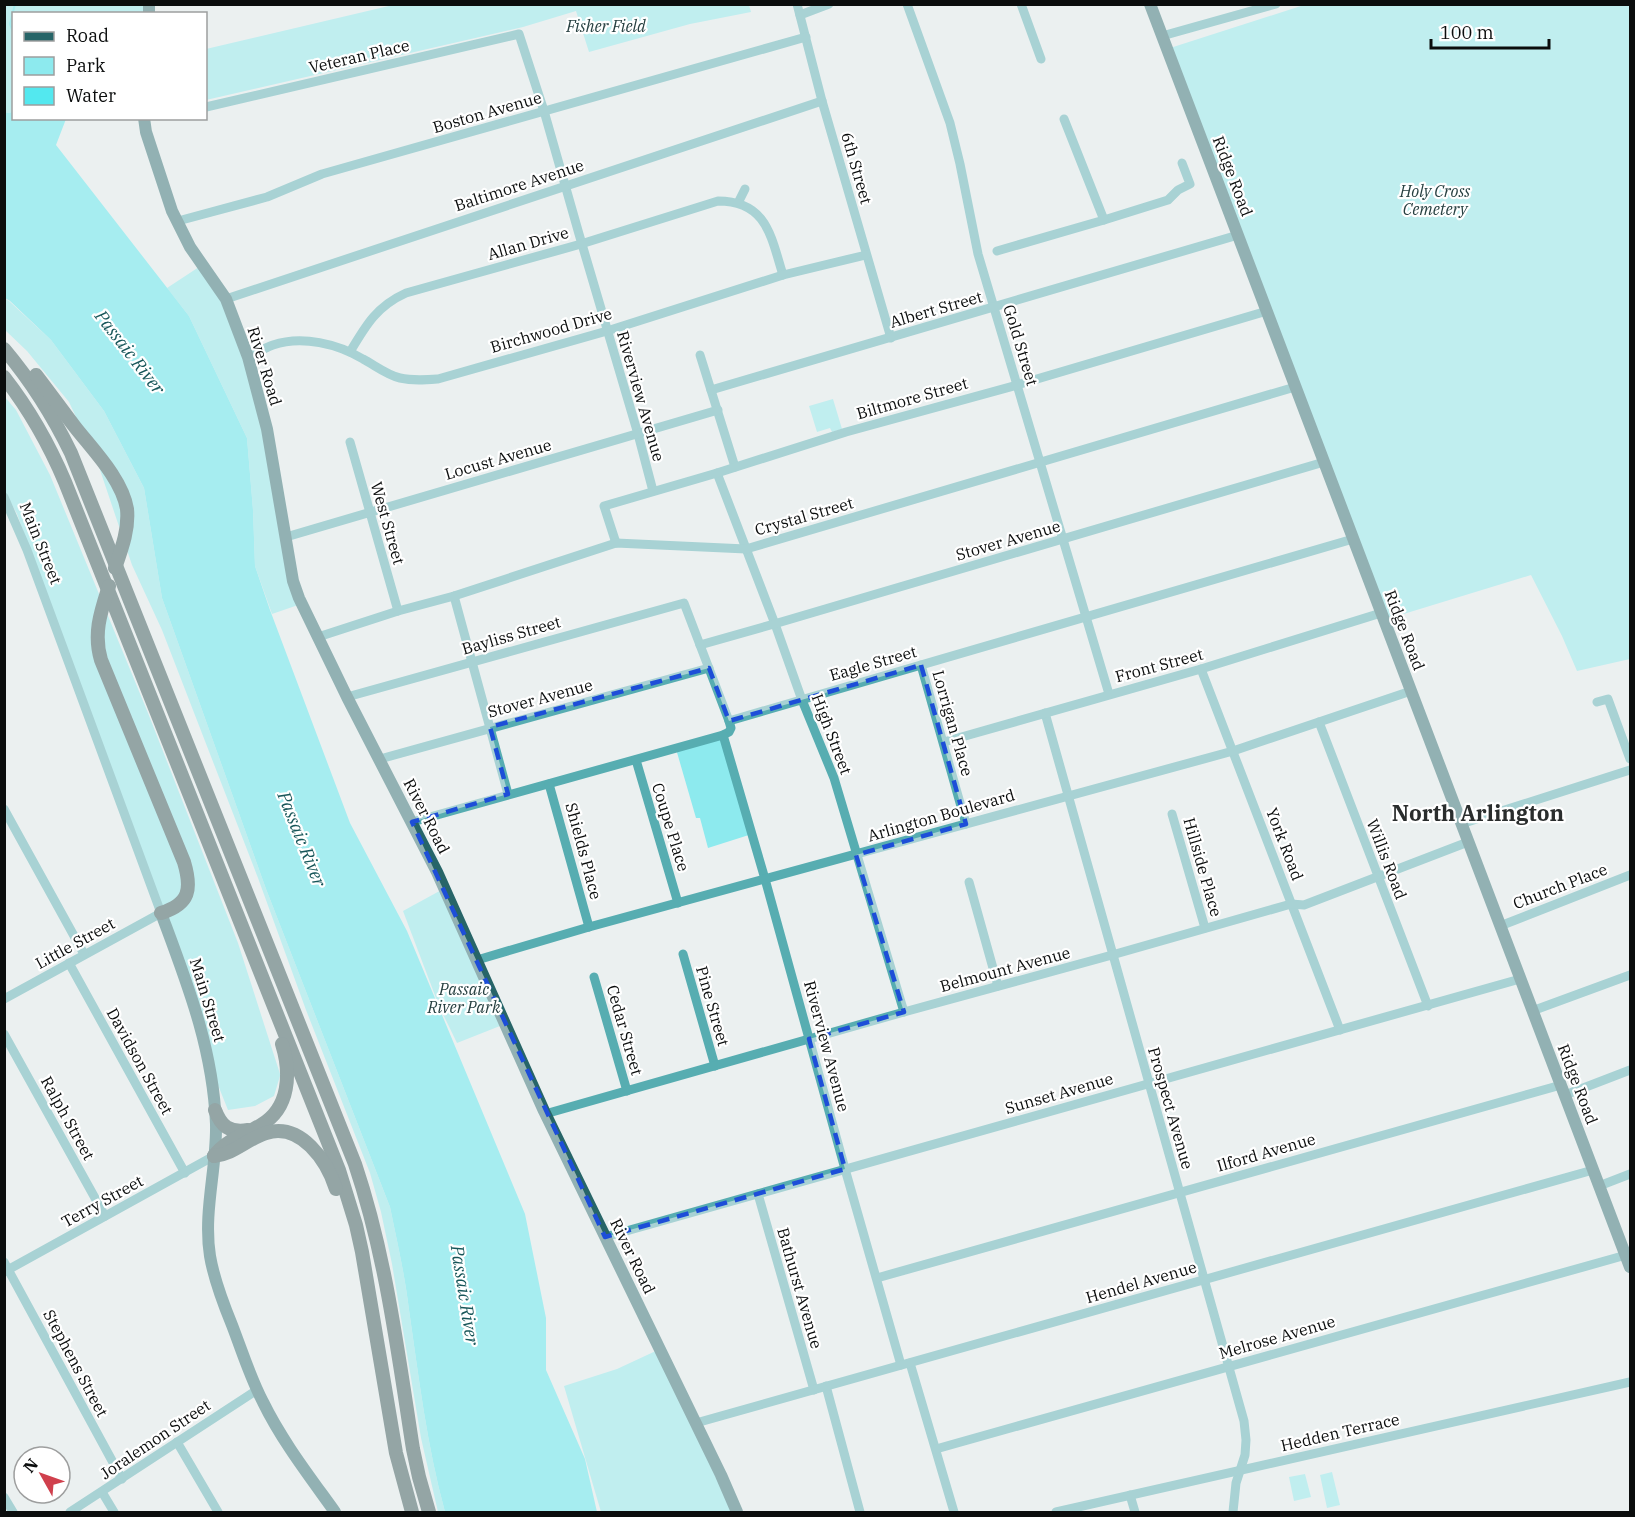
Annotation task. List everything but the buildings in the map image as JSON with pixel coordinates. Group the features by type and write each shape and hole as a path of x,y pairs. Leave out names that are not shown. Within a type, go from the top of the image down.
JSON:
{"highway":[{"path":"4,339 28,364 115,479 126,507 127,525 123,545 103,607 97,629 97,639 101,660 186,870 188,889 185,898 174,909 161,913"},
{"path":"4,349 46,405 76,464 355,1164 365,1192 379,1248 413,1449 429,1512"},
{"path":"4,377 36,423 61,472 339,1170 356,1225 373,1308 396,1453 412,1512"},
{"path":"214,1156 224,1145 261,1125 276,1113 282,1103 287,1082 286,1060 228,891"},
{"path":"215,1110 218,1118 229,1129 244,1131 261,1125"},
{"path":"214,1156 228,1154 257,1137 273,1131 289,1133 312,1147 335,1185 373,1308"}],"main road":[{"name":"Ridge Road","path":"1150,4 1630,1267"},
{"name":"River Road","path":"148,120 146,132 172,211 190,247 226,298 248,357 267,429 293,581 305,612 437,872 545,1114 737,1512"},
{"name":"Main Street","path":"161,913 200,1021 209,1062 215,1110 214,1156 208,1220 210,1255 219,1290 257,1390 278,1428 334,1512"}],"street":[{"name":"6th Street","path":"797,4 822,101 891,338"},
{"path":"800,15 829,4"},
{"name":"Gold Street","path":"907,4 950,123 978,254 1109,694"},
{"path":"1020,4 1041,59"},
{"path":"1162,36 1276,4"},
{"name":"Veteran Place","path":"207,107 519,34"},
{"name":"Riverview Avenue","path":"519,34 544,111 653,491"},
{"name":"Boston Avenue","path":"178,221 267,197 322,174 806,37"},
{"name":"Baltimore Avenue","path":"226,298 822,101"},
{"path":"1064,119 1104,220"},
{"path":"997,251 1168,200 1178,190 1190,184 1182,163"},
{"path":"745,189 738,203 751,208 764,221 783,275"},
{"name":"Allan Drive","path":"350,352 372,317 386,304 406,293 581,243 708,203 718,201 738,203"},
{"name":"Albert Street","path":"711,390 1238,235"},
{"name":"Birchwood Drive","path":"248,357 274,345 302,341 328,345 350,352 399,378 438,379 607,330 783,275 866,255"},
{"name":"Biltmore Street","path":"616,543 604,506 846,432 1266,311"},
{"path":"699,354 735,467"},
{"name":"Crystal Street","path":"318,637 398,611 454,596 616,543 746,549 1295,387"},
{"name":"Locust Avenue","path":"286,537 718,410"},
{"name":"West Street","path":"350,442 398,611"},
{"name":"Stover Avenue","path":"700,645 1324,462"},
{"name":"High Street","path":"717,473 802,700 834,778 904,1012"},
{"name":"Main Street","path":"4,497 27,550 161,913"},
{"name":"Eagle Street","path":"729,722 1353,539"},
{"path":"454,596 508,794"},
{"name":"Bayliss Street","path":"347,697 684,603 700,645"},
{"name":"Front Street","path":"944,742 1201,669 1381,613"},
{"path":"412,822 729,732 731,728 729,722 700,645"},
{"name":"Lorrigan Place","path":"921,665 966,824"},
{"name":"Stover Avenue","path":"380,759 709,668"},
{"name":"York Road","path":"1201,669 1340,1030"},
{"name":"Arlington Boulevard","path":"477,960 589,927 1233,751 1411,692"},
{"path":"1597,702 1608,699 1630,759"},
{"name":"Prospect Avenue","path":"1045,713 1244,1422 1245,1455 1234,1497 1233,1512"},
{"name":"Willis Road","path":"1319,722 1428,1006"},
{"name":"Riverview Avenue","path":"723,735 877,1278 936,1449 954,1512"},
{"name":"Coupe Place","path":"636,760 678,903"},
{"path":"1461,824 1630,770"},
{"name":"Shields Place","path":"549,784 589,927"},
{"path":"4,809 84,954"},
{"name":"Hillside Place","path":"1172,814 1205,928"},
{"name":"Belmount Avenue","path":"545,1114 1291,904 1304,904 1468,842"},
{"name":"Church Place","path":"1500,926 1630,875"},
{"path":"969,882 998,986"},
{"name":"Little Street","path":"4,999 161,913"},
{"name":"Pine Street","path":"683,954 715,1066"},
{"name":"Davidson Street","path":"69,963 185,1173"},
{"path":"1532,1011 1630,975"},
{"name":"Cedar Street","path":"594,977 627,1091"},
{"name":"Sunset Avenue","path":"605,1237 1520,979"},
{"name":"Ralph Street","path":"4,1034 105,1216"},
{"name":"Ilford Avenue","path":"877,1278 1180,1192 1630,1071"},
{"name":"Terry Street","path":"6,1268 214,1156"},
{"name":"Hendel Avenue","path":"696,1423 1593,1170"},
{"path":"1599,1186 1630,1174"},
{"name":"Bathurst Avenue","path":"758,1194 814,1390"},
{"name":"Melrose Avenue","path":"936,1449 1626,1255"},
{"name":"Stephens Street","path":"6,1268 122,1479"},
{"name":"Hedden Terrace","path":"1056,1512 1630,1382"},
{"path":"826,1386 860,1512"},
{"name":"Joralemon Street","path":"70,1512 257,1390"},
{"path":"177,1442 218,1512"},
{"path":"102,1492 114,1512"},
{"path":"1130,1495 1135,1512"},
{"path":"4,1497 13,1512"}],"highlighted area":[{"path":"921,665 966,824 856,855 904,1012 809,1039 845,1169 605,1237 412,822 508,794 490,727 709,668 729,721"}],"green space":[{"path":"4,5 149,5 149,12 12,12 12,112 4,112"},
{"name":"Fisher Field","path":"393,5 749,5 751,12 690,24 589,52 576,11 523,27 207,100 207,49"},
{"name":"Holy Cross Cemetery","path":"1304,5 1630,5 1630,659 1577,671 1531,575 1384,620 1167,49"},
{"path":"202,265 216,285 248,357 301,604 272,614 255,566 247,438 189,316 167,288"},
{"path":"4,298 51,340 104,411 144,488 162,598 266,889 390,1207 405,1284 428,1437 445,1512 438,1512 421,1438 392,1264 370,1173 162,630 132,565 98,464 69,402 27,351 5,330"},
{"path":"4,396 16,410 50,475 148,713 238,943 281,1077 274,1096 255,1106 228,1110 119,794 17,514 5,492"},
{"path":"833,399 842,429 832,432 830,428 817,432 809,406"},
{"path":"723,735 752,834 708,848 700,818 696,818 676,749"},
{"name":"Passaic River Park","path":"445,888 505,1024 457,1043 439,1006 403,911"},
{"path":"660,1349 737,1512 601,1512 564,1386 617,1369"},
{"path":"1332,1472 1340,1505 1327,1508 1320,1475"},
{"path":"1305,1474 1311,1497 1294,1501 1289,1477"}],"water":[{"name":"Passaic River","path":"12,111 12,120 66,120 56,145 189,316 247,438 255,566 350,823 407,931 525,1214 546,1318 546,1370 585,1459 597,1512 445,1512 428,1437 405,1284 390,1207 266,889 162,598 144,488 104,411 51,340 5,298 4,112"}],"waterway":[{"path":"13,12 15,4"},
{"path":"12,16 10,24 12,30"}],"district":[{"name":"North Arlington","path":"1478,812"}]}
